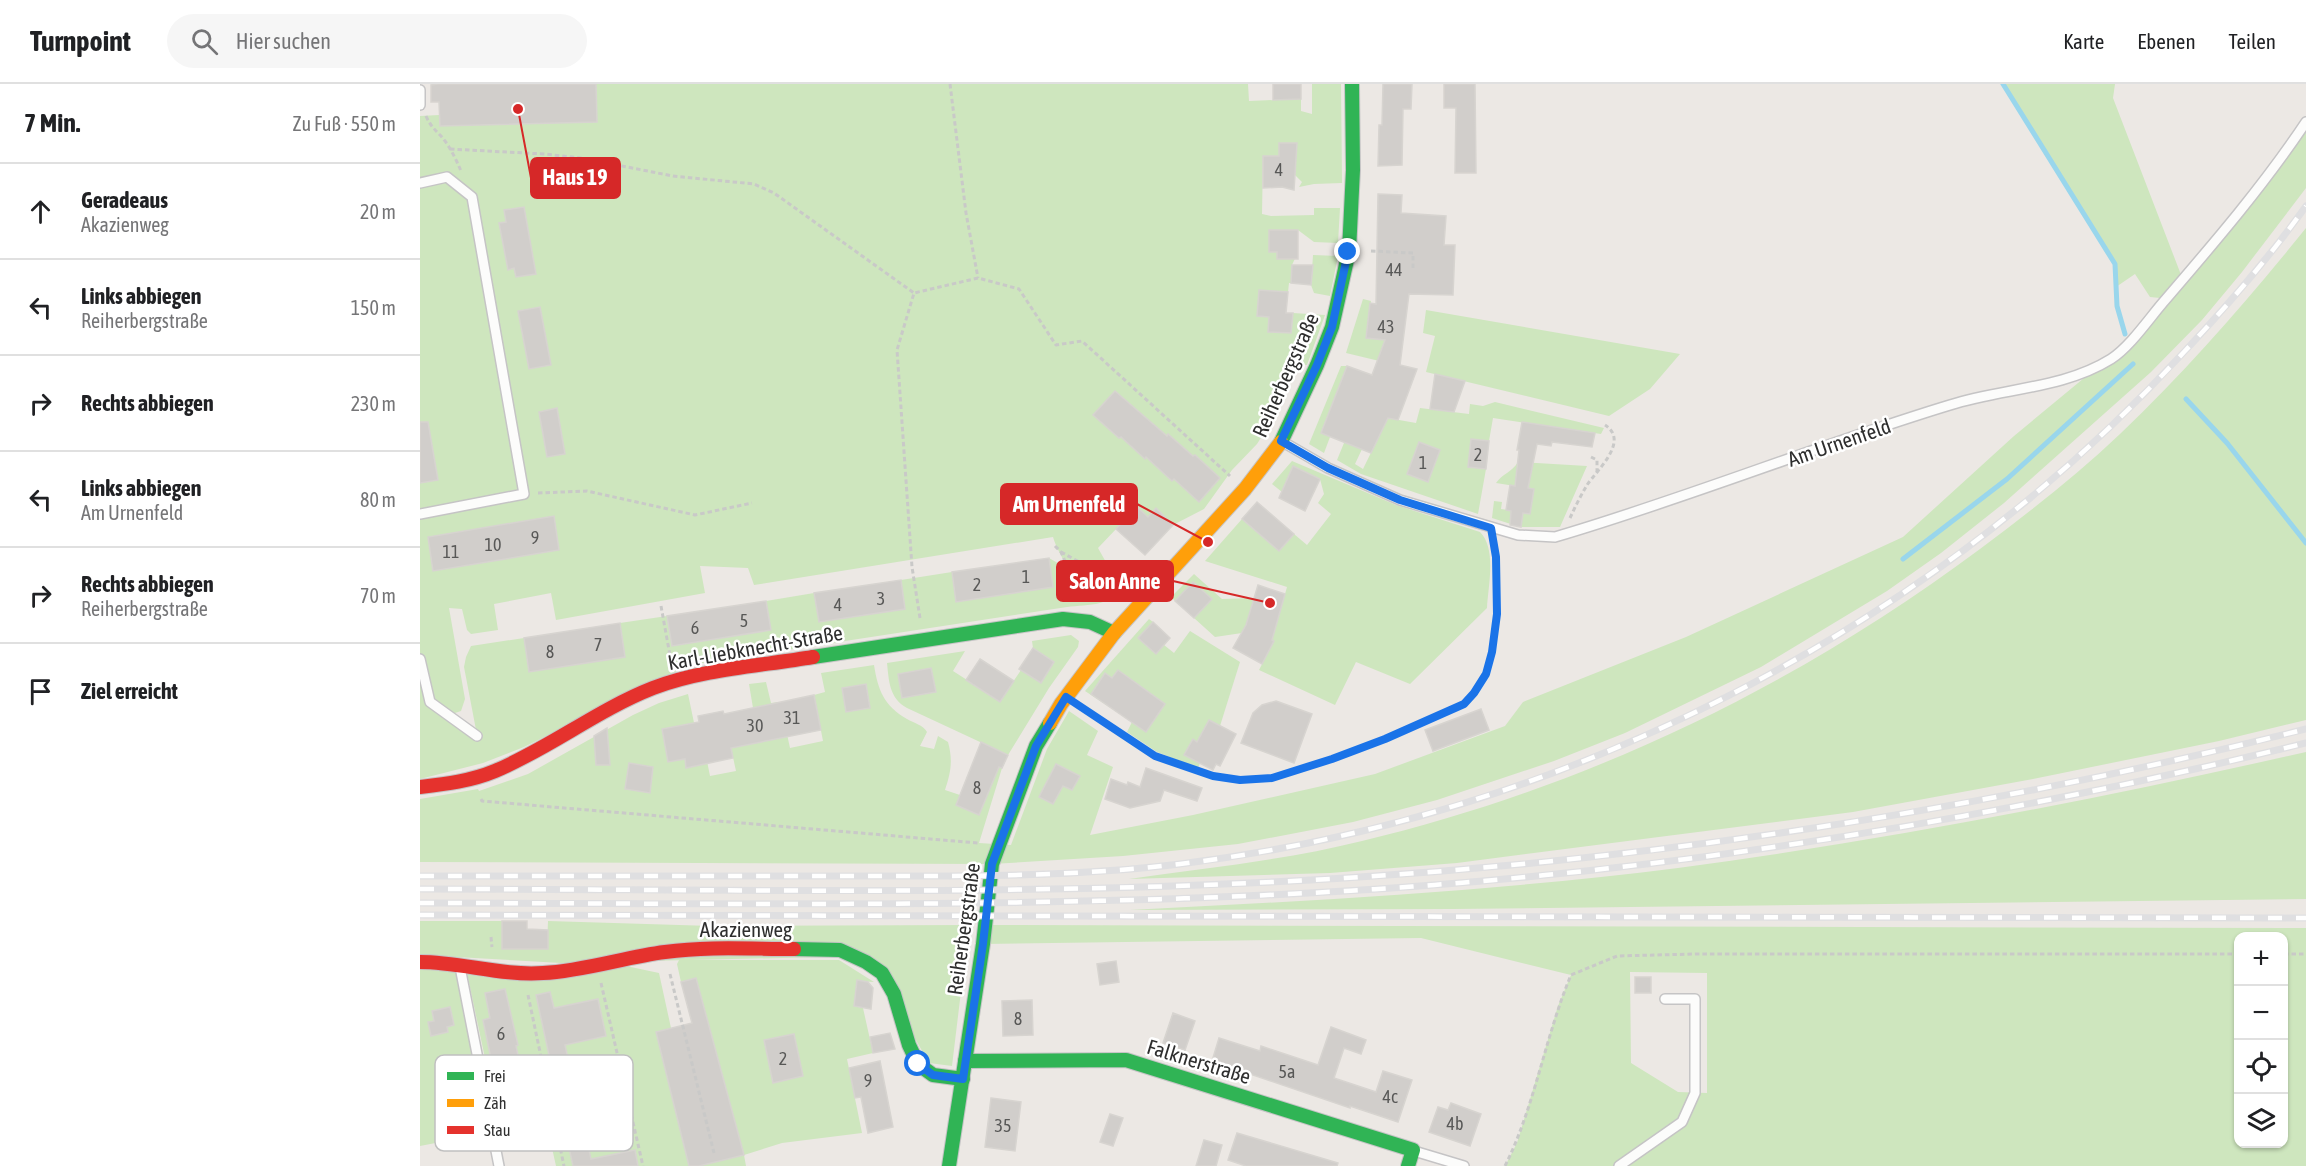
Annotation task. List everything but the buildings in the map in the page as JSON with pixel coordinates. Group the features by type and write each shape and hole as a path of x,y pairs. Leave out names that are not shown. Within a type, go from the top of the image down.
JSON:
{"street":[{"name":"Reiherbergstraße","path":"949,1166 983,944 992,864 1036,746 1066,697 1114,633 1245,489 1281,441 1317,365 1332,327 1348,250 1353,170 1352,84"},
{"name":"Karl-Liebknecht-Straße","path":"420,788 473,779 534,756 613,708 648,690 675,680 1063,619 1090,620 1114,633"},
{"name":"Akazienweg","path":"420,962 526,974 547,973 699,948 840,950 866,962 882,973 894,994 909,1045 918,1064 933,1075 963,1079"},
{"name":"Falknerstraße","path":"965,1061 1126,1060 1413,1150"},
{"path":"1408,1166 1413,1150"}],"lane":[{"path":"420,90 420,105"},
{"name":"Am Urnenfeld","path":"1281,441 1328,468 1400,500 1518,535 1560,535 1953,404 2054,382 2085,372 2112,358 2131,340 2219,237 2280,161 2306,122"},
{"path":"420,183 447,177 472,197 524,494 420,514"},
{"path":"420,659 430,702 477,736"},
{"path":"460,965 478,1055"},
{"path":"1619,1166 1682,1122 1695,1093 1695,999 1665,999"},
{"path":"1413,1150 1464,1166"},
{"path":"497,1151 500,1166"}],"path":[{"path":"950,84 966,213 978,278"},
{"path":"420,105 432,128 450,149 581,158 673,176 754,184 774,194 914,293 978,278 1019,289 1056,345 1082,341 1235,481"},
{"path":"1348,250 1413,253 1413,271"},
{"path":"914,293 897,350 897,360 912,567 924,641"},
{"path":"1560,535 1588,484 1609,456 1613,445 1612,434 1605,425"},
{"path":"1591,456 1599,463 1597,473"},
{"path":"524,494 587,491 695,515 752,503"},
{"path":"1066,697 1155,756 1213,776 1240,780 1272,778 1385,739 1464,704 1486,674 1492,652 1497,614 1496,557 1491,528"},
{"path":"1055,546 1061,552 1147,599"},
{"path":"1061,552 1090,620"},
{"path":"661,606 675,680"},
{"path":"473,779 482,801 968,843"},
{"path":"664,952 714,1153"},
{"path":"1505,1166 1517,1143 1558,1006 1571,975 1617,956 2234,954"},
{"path":"2288,954 2306,954"},
{"path":"526,974 541,1055"},
{"path":"600,978 617,1055"},
{"path":"633,1126 642,1166"},
{"path":"561,1151 564,1166"}],"green space":[{"path":"596,84 1248,84 1249,101 1301,99 1301,111 1312,114 1312,84 1341,84 1342,183 1299,187 1302,182 1295,175 1296,143 1279,143 1279,156 1263,157 1262,214 1271,216 1314,215 1314,208 1340,208 1338,243 1314,242 1298,230 1269,230 1269,252 1277,252 1277,259 1289,259 1290,252 1298,252 1292,265 1288,292 1259,290 1269,317 1268,332 1291,333 1293,313 1325,315 1307,365 1297,364 1295,375 1257,444 1232,470 1204,509 1173,525 1156,509 1148,517 1137,507 1098,548 1121,581 1118,590 1107,600 1092,605 689,665 524,747 483,763 420,779 420,116 439,115 440,126 596,122","holes":["1053,537 1068,569 1049,558 1053,587 956,602 952,572 901,580 905,609 819,622 814,593 766,601 771,630 672,646 667,616 620,623 625,657 529,672 524,638 471,646 464,667 477,735 449,715 461,711 465,699 449,608 462,609 467,630 471,634 498,630 494,604 551,593 556,620 705,593 700,566 748,568 754,585"]},
{"path":"2003,84 2115,84 2113,98 2183,280 2306,122 2306,188 2242,272 2202,320 2151,372 2004,503 1941,553 1887,591 1761,667 1625,733 1554,761 1437,800 1353,822 1238,844 1123,856 992,864 420,862 420,799 478,789 479,791 528,774 633,715 659,703 688,694 697,737 702,736 710,776 736,771 724,716 753,708 749,684 766,682 771,703 780,702 790,748 823,741 814,695 825,692 821,673 874,665 880,690 888,703 899,714 921,726 927,732 920,746 934,749 938,736 948,742 951,766 945,790 960,795 956,805 979,814 993,780 988,762 1002,768 979,843 1011,845 1047,749 1069,711 1098,731 1087,755 1113,767 1090,835 1193,815 1375,774 1505,726 1523,702 1686,637 1903,537 2014,436 2101,364 2112,358 2181,281 2172,284 2160,298 2150,297 2135,274 2116,287 2115,264","holes":["688,724 694,757 668,762 662,729"]},
{"path":"2306,228 2306,720 2219,741 2033,779 1853,812 1457,863 1330,873 1129,879 1305,853 1446,819 1527,792 1608,761 1762,688 1837,645 1910,599 1980,549 2069,479 2120,434 2193,360"},
{"path":"1313,255 1338,256 1330,296 1314,293 1311,285"},
{"path":"1363,299 1371,301 1366,337 1403,343 1396,365 1346,353"},
{"path":"1426,310 1680,354 1650,389 1609,416 1426,372 1435,336 1423,333"},
{"path":"1341,366 1347,366 1321,432 1330,437 1324,453 1309,444"},
{"path":"1495,402 1604,428 1601,434 1493,418 1489,441 1471,440 1468,467 1486,469 1478,514 1361,474 1337,460 1358,409 1378,415 1355,464 1363,469 1388,418 1416,423 1420,408 1469,414 1470,404 1483,406"},
{"path":"1292,461 1396,505 1480,532 1485,539 1490,558 1487,608 1410,684 1356,662 1335,705 1259,670 1274,641 1246,626 1242,633 1215,637 1194,618 1212,599 1193,582 1175,601 1171,597 1194,574 1222,599 1254,598 1250,611 1278,619 1287,587 1205,561 1242,519 1279,551 1294,534 1307,545 1331,514 1318,503 1324,494 1320,479 1293,467 1282,492 1272,484"},
{"path":"1518,462 1587,466 1560,527 1520,527 1492,518 1494,501 1502,502 1501,509 1530,513 1534,489 1496,483"},
{"path":"1149,619 1153,622 1139,638 1164,645 1174,653 1190,631 1240,662 1220,726 1209,720 1197,742 1192,740 1185,754 1200,763 1198,768 1157,752 1127,732 1132,722 1085,691"},
{"path":"1071,635 1079,641 1078,647 1049,688 1008,755 907,708 893,694 891,688 887,663 965,651 953,671 1000,701 1021,670 1041,683 1054,662 1033,648 1032,641"},
{"path":"2306,752 2306,899 1453,909 1130,910 1473,889 1678,868 1836,845 1993,817"},
{"path":"420,921 502,921 502,949 547,949 548,921 712,926 969,925 952,1066 929,1063 868,956 561,963 420,955"},
{"path":"985,925 2306,928 2306,1166 1505,1166 1517,1143 1558,1006 1571,975 1421,938 983,944","holes":["1630,972 1707,973 1707,1093 1678,1092 1631,1063"]},
{"path":"679,960 839,960 874,982 857,981 854,1006 863,1008 873,1053 847,1059 862,1133 782,1143 744,1155 746,1166 700,1166 743,1155 696,978 681,982 677,964"},
{"path":"626,966 659,973 671,1028 656,1032 689,1166 556,1166 553,1151 633,1151 633,1055 484,1055 467,973"},
{"path":"420,969 456,972 472,1055 435,1055 435,1143 420,1146"}],"waterway":[{"path":"2003,84 2115,264 2117,306 2125,334"},
{"path":"1903,559 2007,479 2133,364"},
{"path":"2186,399 2227,443 2306,543"}],"railway":[{"path":"420,876 962,876 1137,869 1322,840 1461,804 1596,756 1727,696 1852,626 1971,545 2082,453 2184,352 2247,281 2306,206"},
{"path":"420,889 883,891 1114,888 1345,878 1466,869 1708,843 1829,826 2069,783 2306,729"},
{"path":"420,903 998,903 1229,897 1466,882 1588,871 1829,839 2069,796 2306,743"},
{"path":"420,915 2306,918"}],"traffic: fast":[{"path":"1281,442 1332,327 1349,251 1353,170 1352,84"},
{"path":"813,657 1063,619 1090,622 1114,633"},
{"path":"949,1166 983,944 992,864 1036,746 1050,723"},
{"path":"794,949 840,950 866,962 882,973 894,994 909,1045 918,1064 933,1075 963,1079"},
{"path":"965,1061 1126,1060 1413,1150 1408,1166"}],"traffic: slow":[{"path":"1050,723 1061,704 1114,633 1245,489 1281,442"}],"traffic: jam":[{"path":"420,787 468,780 495,771 612,707 653,688 712,672 813,657"},
{"path":"420,962 512,973 543,973 574,970 681,950 794,949"}],"place":[{"name":"Haus 19","path":"518,109"},
{"name":"Am Urnenfeld","path":"1208,542"},
{"name":"Salon Anne","path":"1270,603"}],"route":[{"path":"918,1064 933,1075 963,1079 992,864 1036,746 1066,697 1155,756 1213,776 1240,780 1272,778 1385,739 1464,704 1486,674 1492,652 1497,614 1496,557 1491,528 1400,500 1328,468 1281,441 1317,365 1332,327 1341,295 1348,252"}]}
